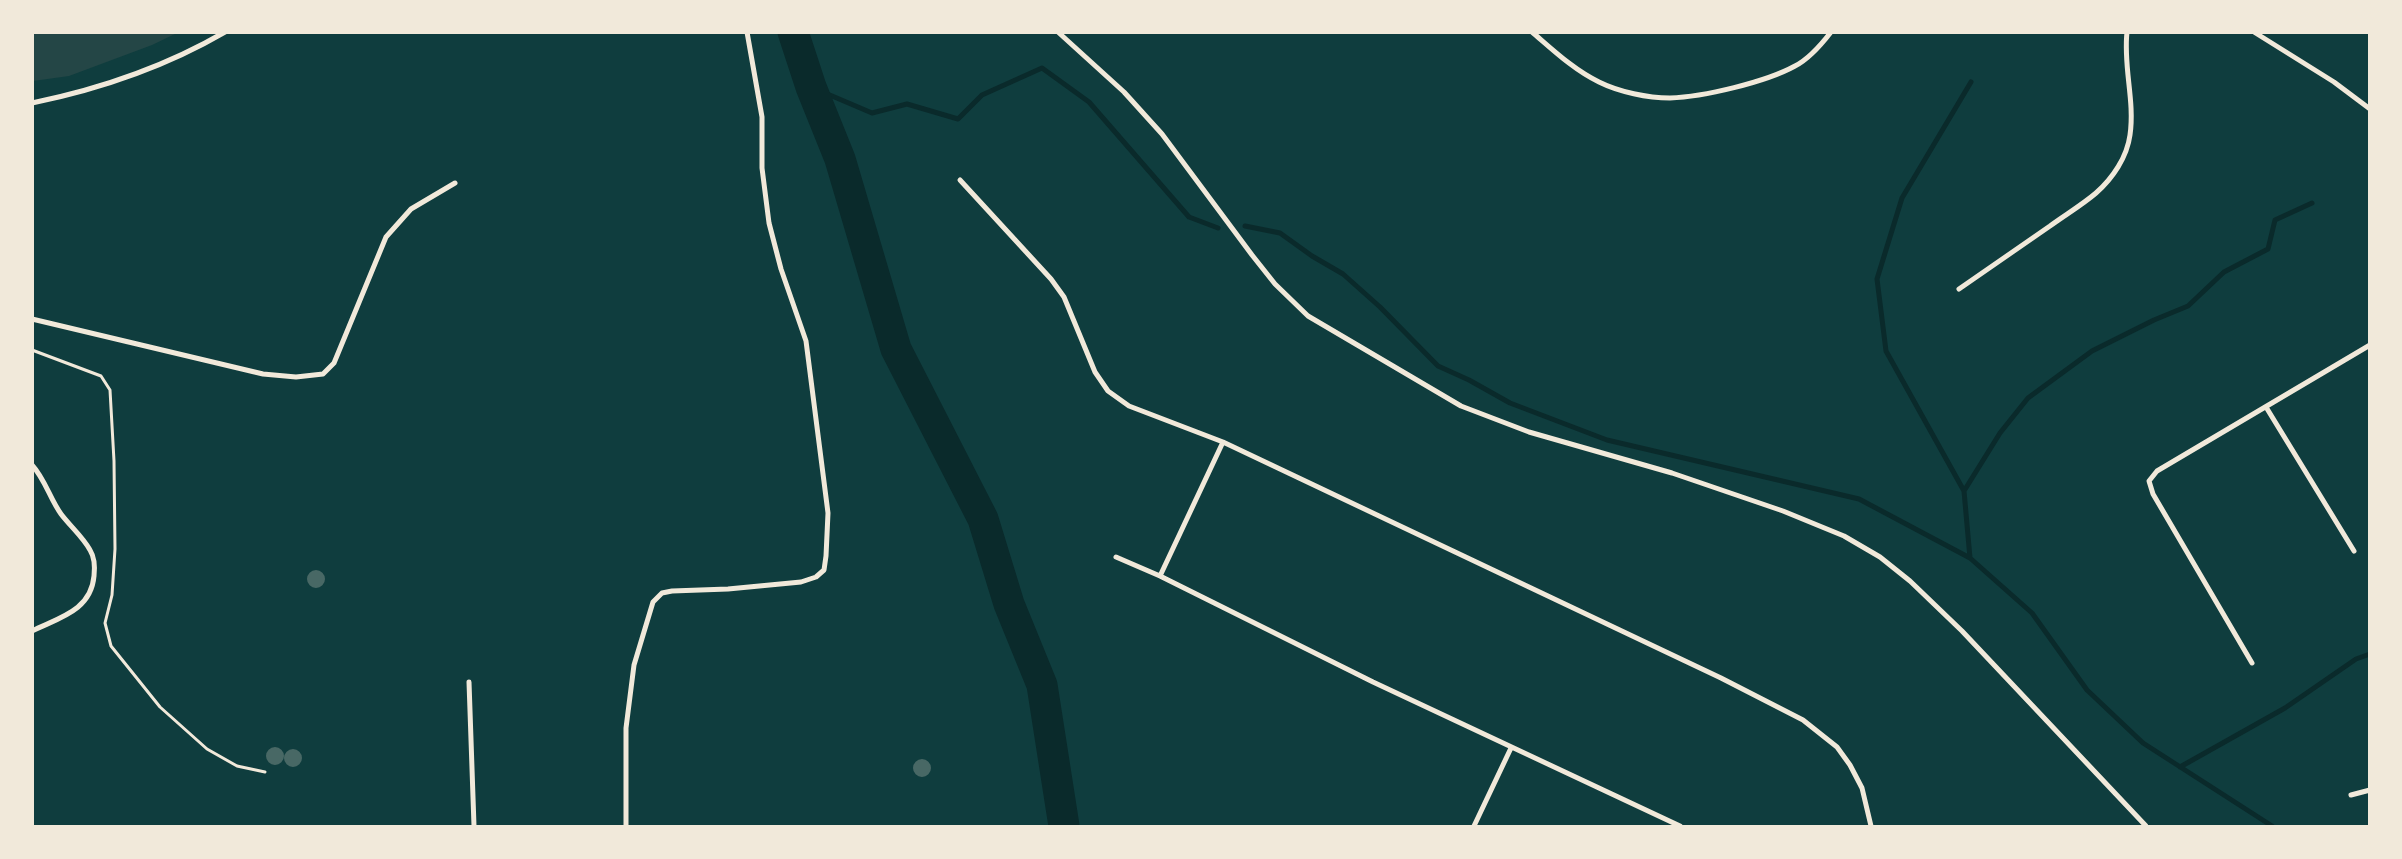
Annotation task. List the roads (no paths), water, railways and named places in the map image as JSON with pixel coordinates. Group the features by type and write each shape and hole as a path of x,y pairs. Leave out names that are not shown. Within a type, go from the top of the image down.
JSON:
{"street":[{"path":"32,103 74,94 152,69 225,32"},
{"path":"626,826 626,728 634,665 653,602 662,593 672,591 728,589 801,582 816,577 824,570 828,513 806,341 781,269 769,223 762,168 762,117 747,32"},
{"path":"1058,32 1124,92 1162,134 1275,284 1308,316 1461,406 1529,432 1672,473 1783,511 1844,536 1880,557 1910,581 1962,631 2146,826"},
{"path":"1532,32 1563,59 1600,82 1635,94 1670,98 1757,81 1796,66 1822,44 1831,32"},
{"path":"1959,290 2090,198 2111,176 2124,156 2130,137 2132,114 2125,52 2127,32"},
{"path":"2254,32 2334,82 2370,109"},
{"path":"960,180 1051,279 1064,298 1095,372 1108,391 1129,406 1223,442 1712,674 1803,720 1837,747 1850,765 1862,788 1871,826"},
{"path":"32,319 263,374 296,377 322,374 334,362 386,237 411,209 455,183"},
{"path":"2252,663 2152,494 2149,480 2157,471 2370,345"},
{"path":"2266,407 2354,552"},
{"path":"1160,576 1223,442"},
{"path":"32,465 57,509 90,550 95,565 94,580 89,594 80,606 65,618 32,631"},
{"path":"1116,557 1160,576 1511,748 1680,826"},
{"path":"470,682 474,826"},
{"path":"1474,826 1511,748"},
{"path":"2351,795 2370,790"}],"waterway":[{"path":"793,32 811,87 840,159 896,349 983,519 1009,604 1042,685 1064,826"},
{"path":"811,87 872,113 907,104 958,119 982,95 1042,68 1089,102 1189,217 1218,228"},
{"path":"1970,558 1964,491 1886,351 1877,279 1902,198 1971,82"},
{"path":"1964,491 2000,433 2028,398 2092,351 2154,320 2188,306 2224,272 2268,249 2275,220 2312,203"},
{"path":"1245,226 1280,233 1312,256 1343,274 1380,307 1438,366 1469,380 1510,403 1607,440 1859,499 1970,558 2032,613 2087,690 2143,743 2272,826"},
{"path":"2180,767 2285,708 2356,659 2370,654"}]}
